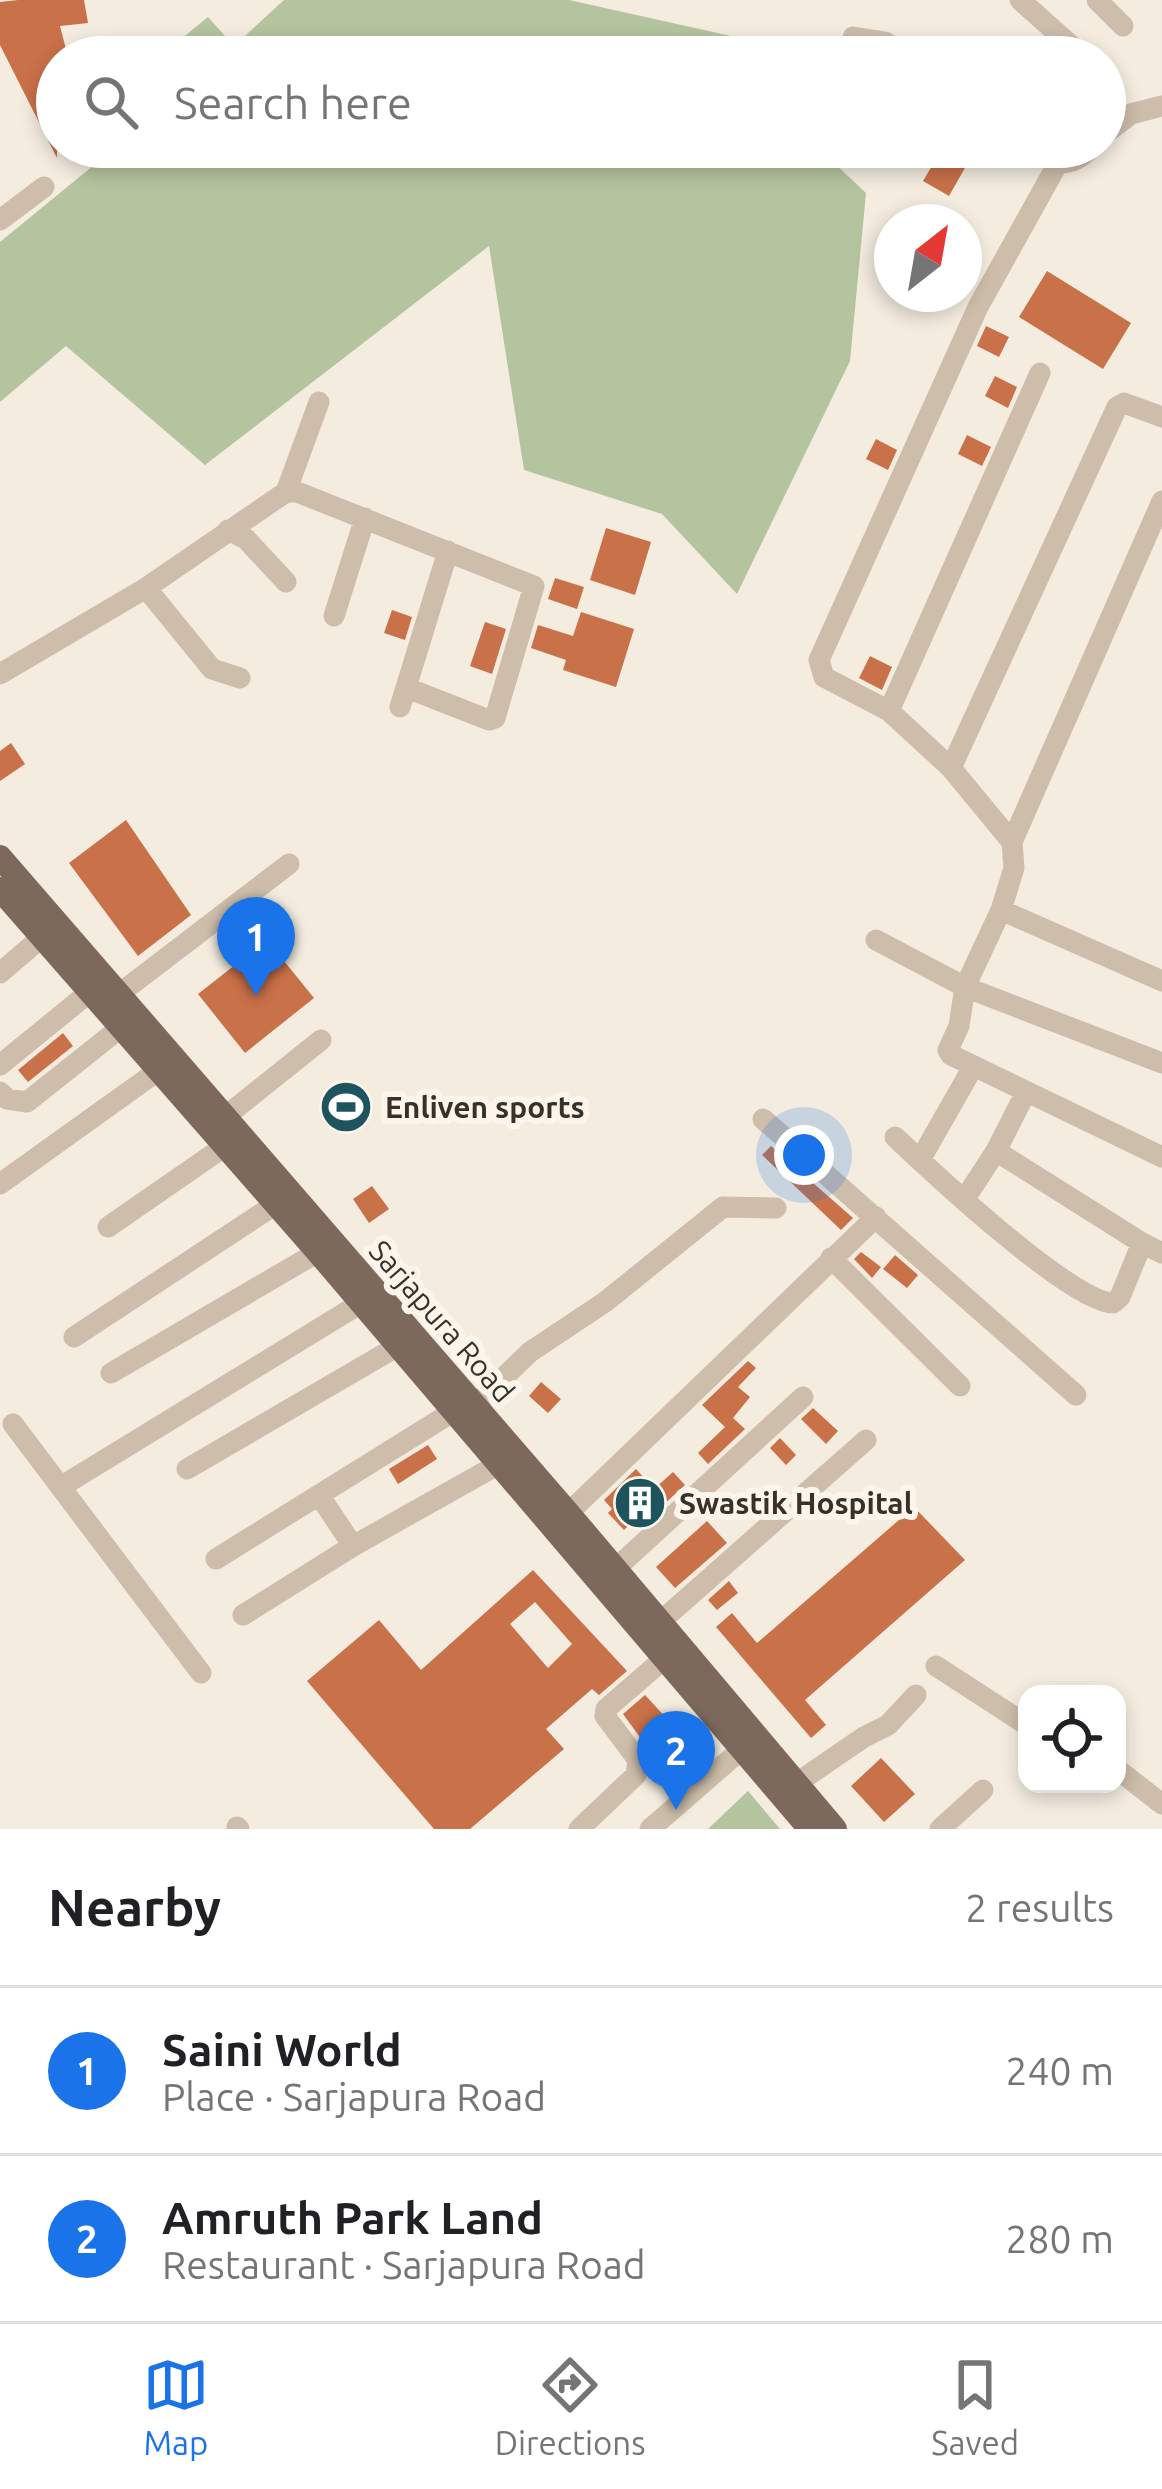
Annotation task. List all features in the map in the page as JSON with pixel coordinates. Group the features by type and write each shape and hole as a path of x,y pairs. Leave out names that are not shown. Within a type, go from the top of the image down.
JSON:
{"main road":[{"name":"Sarjapura Road","path":"0,856 119,994 159,1070 398,1346 464,1408 499,1464 614,1570 835,1829"},
{"name":"Sarjapura Road","path":"0,889 92,991 130,1021 226,1116 561,1521 665,1658 810,1829"}],"street":[{"path":"1020,0 1060,36"},
{"path":"1097,0 1123,26"},
{"path":"1126,118 1162,106"},
{"path":"1012,842 951,768 889,711 824,677 819,660 978,307 1056,168"},
{"path":"0,220 44,187"},
{"path":"889,711 1040,373"},
{"path":"286,492 319,402"},
{"path":"951,768 1117,407 1124,403 1162,417"},
{"path":"0,674 146,588 286,492 297,492 364,518 448,551 532,584 535,590 493,720 404,698 448,551"},
{"path":"1162,501 1012,842 1014,868 1001,910 965,987 948,1050 1025,1094 1162,1157"},
{"path":"334,616 364,518"},
{"path":"228,530 245,539 286,582"},
{"path":"146,588 212,669 240,678"},
{"path":"119,994 290,864"},
{"path":"1001,910 1162,981"},
{"path":"0,973 42,937"},
{"path":"875,940 965,987 1162,1063"},
{"path":"0,1065 92,991"},
{"path":"0,1092 19,1103 27,1102 130,1021"},
{"path":"226,1116 321,1040"},
{"path":"920,1160 973,1067"},
{"path":"0,1184 159,1070"},
{"path":"964,1200 1025,1094"},
{"path":"763,1119 1076,1396"},
{"path":"895,1137 964,1200 1085,1296 1113,1303 1152,1248 996,1151"},
{"path":"108,1227 225,1146"},
{"path":"74,1337 276,1204"},
{"path":"216,1559 464,1408 530,1352 605,1302 723,1207 776,1208"},
{"path":"561,1521 876,1217"},
{"path":"111,1373 318,1252"},
{"path":"831,1258 960,1385"},
{"path":"62,1486 362,1303"},
{"path":"187,1469 398,1346"},
{"path":"614,1570 802,1397"},
{"path":"13,1424 201,1673"},
{"path":"660,1622 866,1440"},
{"path":"243,1616 353,1546 499,1464"},
{"path":"319,1495 353,1546"},
{"path":"579,1829 636,1775 638,1760 605,1716 606,1709 665,1658"},
{"path":"935,1666 1018,1719"},
{"path":"797,1783 888,1725 916,1695"},
{"path":"650,1829 742,1749"},
{"path":"1126,1776 1162,1804"},
{"path":"940,1829 983,1790"}],"green space":[{"path":"284,0 569,0 731,36 245,36"},
{"path":"208,17 225,36 185,36"},
{"path":"90,168 839,168 866,193 850,361 737,594 662,514 524,470 489,246 205,465 66,346 0,402 0,242"},
{"path":"748,1791 780,1829 708,1829 710,1827"}],"building":[{"path":"84,0 88,23 60,26 63,36 36,36 36,116 0,45 0,2"},
{"path":"931,168 965,168 949,196 923,181"},
{"path":"1047,271 1131,323 1103,369 1019,317"},
{"path":"986,326 1009,337 999,357 977,346"},
{"path":"995,376 1017,387 1008,408 985,396"},
{"path":"967,435 991,447 982,466 958,454"},
{"path":"876,439 897,450 888,470 866,459"},
{"path":"606,528 651,542 635,595 590,580"},
{"path":"555,578 584,587 577,609 548,599"},
{"path":"392,610 412,617 405,640 384,633"},
{"path":"581,612 634,629 616,687 563,670 566,660 531,648 538,625 573,636"},
{"path":"485,622 506,629 492,674 470,666"},
{"path":"870,656 892,667 882,690 859,678"},
{"path":"11,743 25,764 0,781 0,751"},
{"path":"126,820 191,915 138,956 69,863"},
{"path":"267,940 314,998 245,1053 198,994"},
{"path":"63,1033 73,1046 28,1082 18,1070"},
{"path":"771,1146 853,1218 841,1230 762,1155"},
{"path":"372,1186 389,1209 369,1223 353,1199"},
{"path":"861,1252 881,1267 872,1278 854,1259"},
{"path":"895,1255 918,1275 907,1288 883,1269"},
{"path":"748,1361 756,1368 738,1387 750,1397 733,1418 745,1429 708,1464 698,1453 725,1427 702,1405"},
{"path":"541,1382 561,1399 548,1413 529,1396"},
{"path":"813,1408 838,1431 826,1444 801,1419"},
{"path":"780,1438 796,1455 786,1465 770,1448"},
{"path":"428,1445 437,1459 398,1484 389,1469"},
{"name":"Swastik Hospital","path":"636,1469 654,1489 673,1472 685,1485 639,1527 634,1520 624,1530 608,1513 612,1509 604,1500"},
{"path":"914,1507 965,1560 805,1700 826,1725 811,1738 716,1627 732,1613 757,1643"},
{"path":"707,1521 727,1543 675,1588 656,1567"},
{"path":"533,1570 627,1671 599,1695 592,1689 546,1729 564,1749 470,1829 434,1829 307,1681 379,1620 421,1670","holes":["535,1602 572,1644 548,1668 510,1624"]},
{"path":"729,1581 738,1593 717,1610 708,1600"},
{"path":"645,1695 683,1736 653,1763 650,1751 623,1714"},
{"path":"881,1758 915,1794 884,1822 851,1786"}],"place":[{"name":"Saini World","path":"256,996"},
{"name":"Enliven sports","path":"346,1107"},
{"name":"Swastik Hospital","path":"640,1503"},
{"name":"Amruth Park Land","path":"676,1810"}]}
